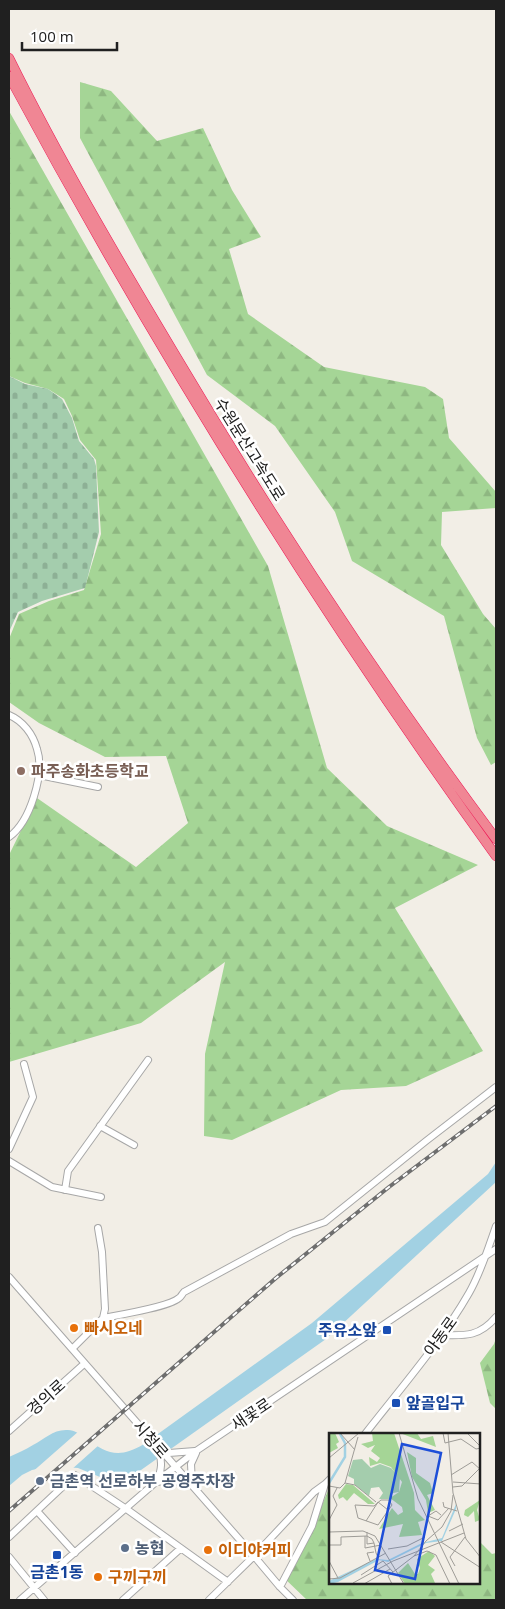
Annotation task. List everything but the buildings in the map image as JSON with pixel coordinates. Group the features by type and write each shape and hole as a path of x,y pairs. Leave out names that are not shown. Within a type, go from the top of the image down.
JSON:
{"highway":[{"name":"수원문산고속도로","path":"9,58 28,97 101,228 215,422 341,620 422,738 496,839"},
{"name":"수원문산고속도로","path":"9,76 61,174 148,325 270,524 380,691 496,856"}],"street":[{"path":"9,715 23,724 38,749 39,776 26,817 9,837"},
{"path":"39,776 98,788"},
{"path":"65,1190 68,1171 148,1060"},
{"path":"9,1149 34,1097 24,1064"},
{"path":"103,1318 147,1310 179,1299 184,1292 291,1234 325,1222 496,1088"},
{"path":"100,1126 134,1145"},
{"path":"9,1161 52,1187 101,1198"},
{"name":"아동로","path":"366,1433 442,1335 470,1292 487,1255 496,1226"},
{"path":"72,1349 103,1318 105,1309 102,1252 98,1228"},
{"name":"새꽃로","path":"20,1600 125,1508 196,1451 496,1249"},
{"name":"시청로","path":"9,1278 280,1587 294,1600"},
{"path":"442,1335 460,1336 481,1332 496,1317"},
{"name":"경의로","path":"9,1431 84,1364"},
{"path":"156,1482 165,1456 196,1451"},
{"path":"156,1482 171,1480 193,1486 191,1464 196,1451"},
{"path":"9,1537 75,1476 125,1508 228,1582"},
{"path":"210,1600 314,1492 328,1482"},
{"path":"280,1587 312,1526 328,1482"},
{"path":"37,1511 75,1553"},
{"path":"123,1600 180,1549"},
{"path":"9,1557 44,1600"}],"green space":[{"path":"80,82 111,91 157,141 203,128 232,190 261,237 229,249 248,314 324,367 425,387 443,399 449,438 496,492 496,508 442,512 441,545 483,614 496,629 496,762 491,765 477,738 444,616 352,561 335,512 275,426 207,375 80,138"},
{"path":"9,111 268,566 327,768 387,826 478,865 395,908 483,1051 406,1086 341,1090 232,1140 204,1136 205,1054 225,962 141,1023 9,1062 9,855 37,798 136,867 188,823 166,756 105,757 39,723 9,702 9,639 19,614 49,601 84,590 101,534 96,460 80,440 64,399 48,389 25,383 9,376"},
{"path":"9,376 25,384 48,389 62,399 72,418 79,441 94,459 96,466 99,532 85,588 42,601 18,612 9,632"},
{"path":"496,1338 496,1409 490,1403 480,1363 494,1344"},
{"path":"329,1488 329,1584 480,1584 480,1542 492,1554 496,1553 496,1600 307,1600 282,1576 295,1561 308,1538"}],"water":[{"path":"496,1162 496,1182 326,1339 134,1475 115,1479 100,1477 78,1468 52,1466 32,1470 22,1475 9,1486 9,1457 58,1431 75,1431 100,1448 113,1453 127,1452 144,1444 312,1323 488,1174"}],"pier":[{"path":"79,1431 99,1445 71,1470 52,1469 30,1474"}],"railway":[{"path":"9,1511 276,1278 389,1187 496,1106"}],"place":[{"name":"파주송화초등학교","path":"21,771"},
{"name":"빠시오네","path":"74,1328"},
{"name":"주유소앞","path":"387,1330"},
{"name":"앞골입구","path":"396,1403"},
{"name":"금촌역 선로하부 공영주차장","path":"40,1481"},
{"name":"농협","path":"125,1548"},
{"name":"이디야커피","path":"208,1550"},
{"name":"금촌1동","path":"57,1555"},
{"name":"구끼구끼","path":"98,1577"}]}
